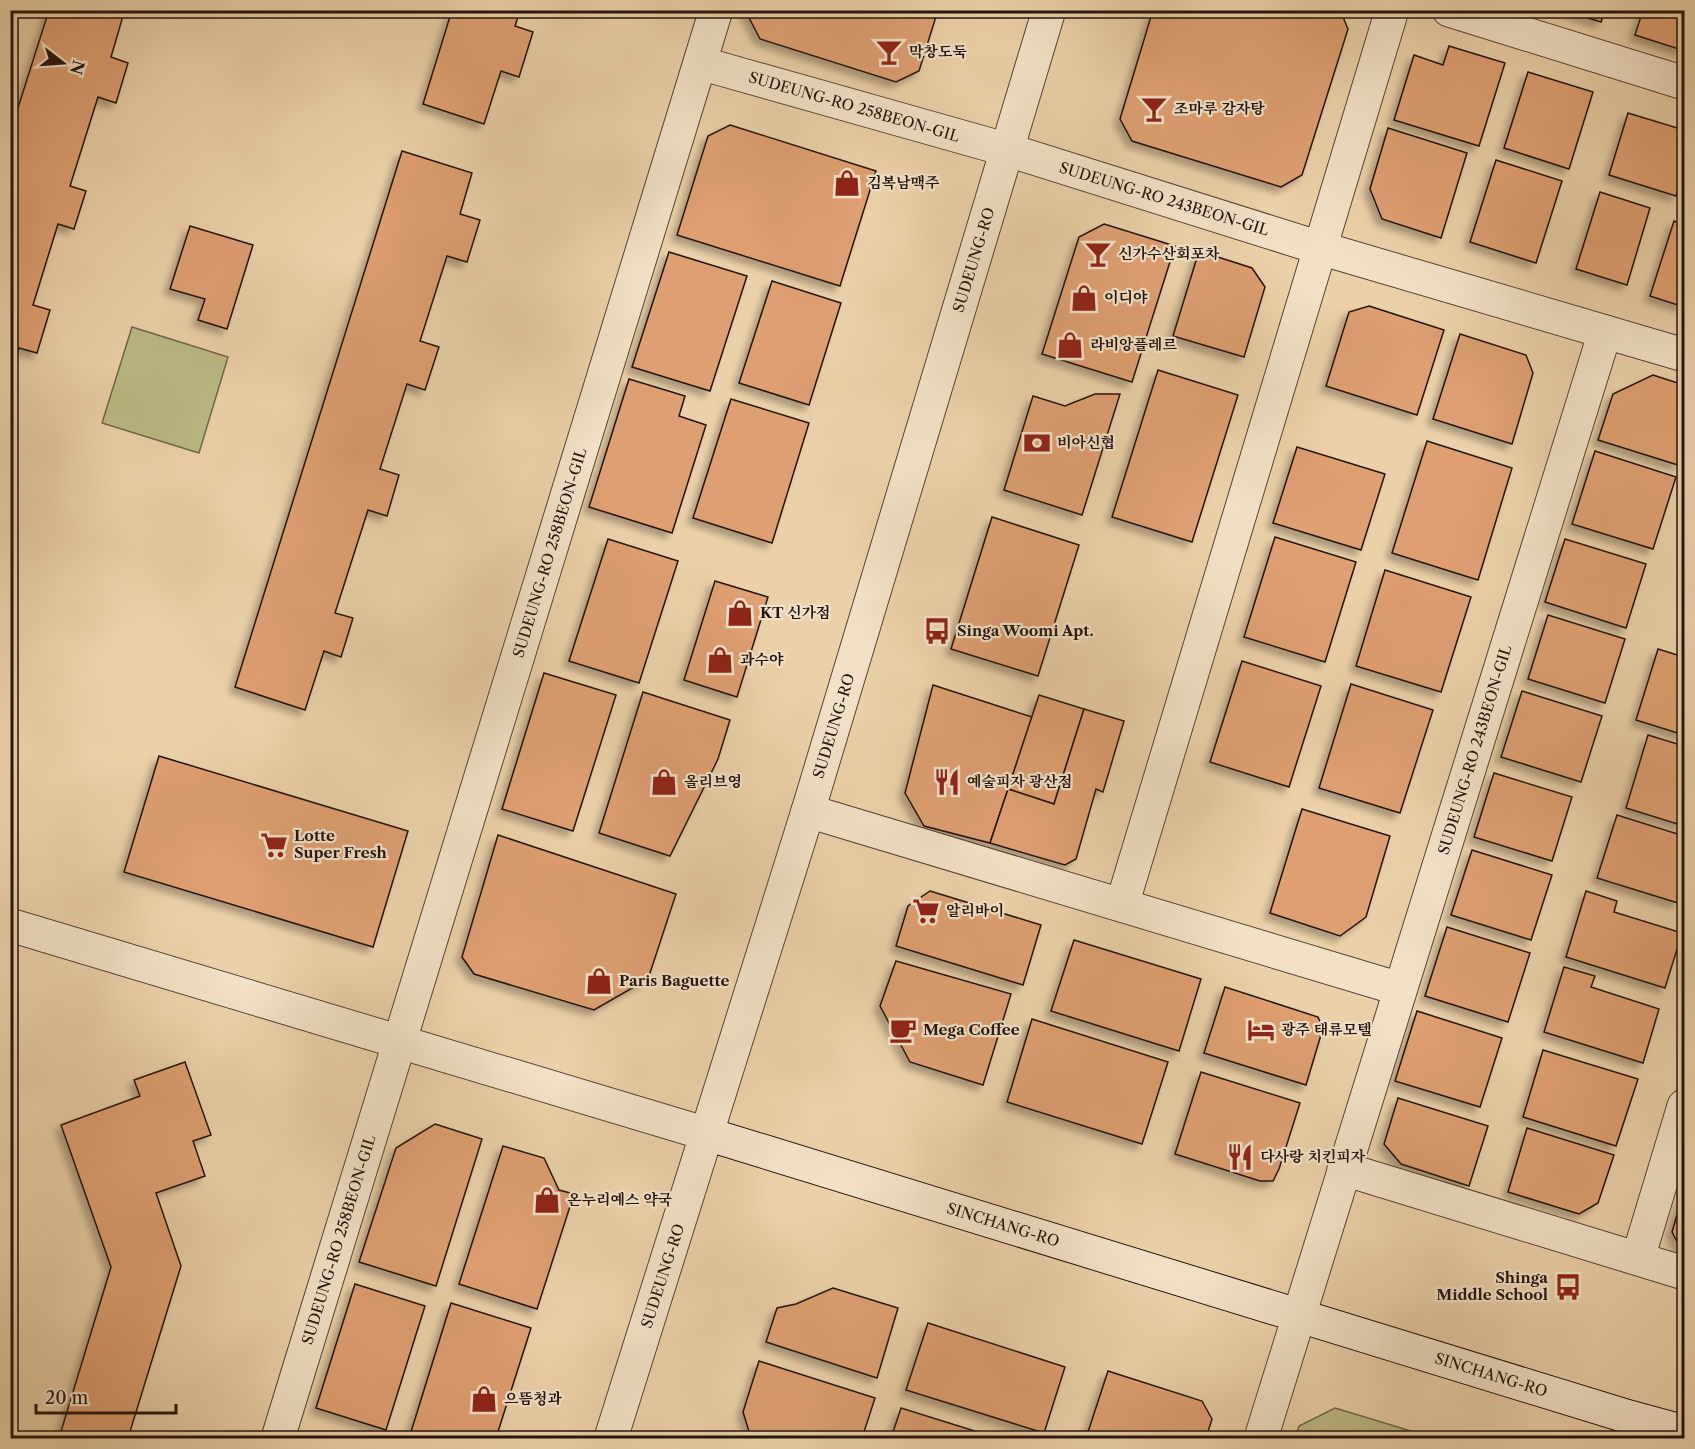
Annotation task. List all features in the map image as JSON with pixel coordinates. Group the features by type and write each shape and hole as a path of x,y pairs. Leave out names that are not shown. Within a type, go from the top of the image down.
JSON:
{"street":[{"name":"SUDEUNG-RO 258BEON-GIL","path":"278,1438 716,10"},
{"name":"SUDEUNG-RO","path":"611,1438 808,811 1049,10"},
{"path":"1122,905 1392,10"},
{"path":"1449,10 1684,83"},
{"name":"SUDEUNG-RO 258BEON-GIL","path":"700,63 1008,150"},
{"name":"SUDEUNG-RO 243BEON-GIL","path":"1008,150 1320,248 1684,355"},
{"name":"SUDEUNG-RO 243BEON-GIL","path":"1299,1315 1605,332"},
{"path":"808,811 1400,989"},
{"path":"10,925 707,1134"},
{"path":"1638,1258 1684,1106"},
{"name":"SINCHANG-RO","path":"707,1134 1684,1432"},
{"path":"1344,1169 1684,1273"},
{"path":"1261,1438 1299,1315"}],"shaded area":[{"path":"132,327 228,357 199,453 102,423"},
{"path":"1335,1408 1434,1438 1295,1438 1299,1426"}],"building":[{"path":"49,10 105,10 123,16 111,57 128,63 116,103 98,97 70,186 86,191 74,229 58,224 33,305 50,310 37,353 19,348 10,377 10,133"},
{"path":"452,10 520,10 515,26 533,32 519,77 501,71 484,124 423,104"},
{"path":"745,10 938,10 919,71 896,82 760,39"},
{"path":"1153,10 1340,10 1348,29 1302,175 1281,187 1132,141 1120,119"},
{"path":"1563,10 1605,10 1601,22"},
{"path":"1643,10 1684,10 1682,50 1635,35"},
{"path":"1449,46 1505,63 1479,146 1394,120 1414,55 1443,65"},
{"path":"1528,72 1593,92 1569,169 1504,148"},
{"path":"1628,113 1684,130 1684,171 1676,196 1609,175"},
{"path":"730,125 876,171 840,286 677,235 708,136"},
{"path":"1388,128 1467,153 1441,238 1382,219 1370,189"},
{"path":"402,151 472,173 460,214 480,220 467,262 447,256 420,341 439,347 425,390 407,384 380,469 399,475 387,516 368,510 335,613 353,618 341,657 324,651 305,710 235,687"},
{"path":"1496,160 1562,181 1536,263 1470,242"},
{"path":"1600,192 1650,208 1627,285 1576,269"},
{"path":"1674,221 1684,225 1684,307 1650,296"},
{"path":"1104,224 1175,246 1132,382 1042,354 1079,237"},
{"path":"190,226 253,245 227,329 198,320 205,299 170,289"},
{"path":"1199,251 1252,268 1265,287 1244,357 1173,336"},
{"path":"669,252 747,276 710,391 632,367"},
{"path":"772,281 841,303 809,405 739,383"},
{"path":"1369,306 1444,330 1417,415 1326,386 1349,312"},
{"path":"1460,334 1526,355 1533,373 1512,444 1433,419"},
{"path":"1158,370 1238,395 1192,542 1112,517"},
{"path":"1653,375 1684,385 1684,443 1678,465 1598,440 1613,394"},
{"path":"629,379 685,396 679,416 706,425 672,533 589,507"},
{"path":"1095,394 1120,394 1082,515 1004,490 1033,396 1065,406"},
{"path":"731,399 809,423 772,543 693,518"},
{"path":"1427,441 1512,468 1478,580 1392,553"},
{"path":"1297,447 1385,474 1361,550 1273,523"},
{"path":"1595,451 1676,477 1653,549 1572,524"},
{"path":"992,517 1079,545 1038,676 951,649"},
{"path":"1275,537 1356,562 1325,662 1244,637"},
{"path":"608,539 678,561 639,683 569,661"},
{"path":"1565,539 1646,564 1626,628 1545,602"},
{"path":"1385,570 1471,597 1441,692 1356,666"},
{"path":"715,581 768,597 737,697 684,680"},
{"path":"1548,615 1625,639 1605,703 1528,679"},
{"path":"1658,649 1684,657 1684,735 1636,720"},
{"path":"1242,661 1321,686 1289,787 1210,762"},
{"path":"544,673 616,695 573,831 502,809"},
{"path":"1351,684 1433,710 1400,813 1319,788"},
{"path":"933,685 1032,717 990,843 924,826 905,793"},
{"path":"1522,691 1602,716 1581,782 1501,757"},
{"path":"643,692 730,720 718,759 670,856 599,833"},
{"path":"1039,695 1084,709 1054,804 1008,789"},
{"path":"1084,709 1124,721 1103,792 1096,789 1076,859 1065,865 990,843 1008,789 1054,804"},
{"path":"1648,735 1684,746 1684,826 1626,808"},
{"path":"159,756 408,831 373,947 124,872"},
{"path":"1494,773 1572,797 1552,861 1474,837"},
{"path":"1302,809 1390,836 1366,917 1340,936 1270,913"},
{"path":"1617,815 1684,836 1684,881 1678,903 1597,878"},
{"path":"498,835 676,894 648,979 594,1010 474,974 462,957"},
{"path":"1472,850 1552,875 1531,940 1451,915"},
{"path":"930,891 1041,925 1023,985 896,946 908,906"},
{"path":"1586,891 1617,901 1614,912 1682,933 1665,988 1566,957"},
{"path":"1447,927 1530,953 1508,1022 1425,996"},
{"path":"1074,940 1201,979 1179,1051 1051,1011"},
{"path":"896,961 1011,994 983,1085 910,1062 880,1006"},
{"path":"1564,967 1595,976 1591,987 1659,1009 1643,1063 1544,1032"},
{"path":"1225,987 1318,1017 1323,1028 1306,1085 1204,1053"},
{"path":"1417,1011 1502,1038 1480,1107 1395,1081"},
{"path":"1032,1019 1168,1062 1142,1144 1007,1102"},
{"path":"1543,1050 1638,1079 1616,1146 1523,1117"},
{"path":"185,1062 211,1135 193,1141 205,1176 156,1193 181,1266 128,1438 59,1438 111,1267 61,1125 140,1096 134,1080"},
{"path":"1201,1072 1300,1103 1273,1181 1260,1181 1175,1154"},
{"path":"1398,1098 1488,1126 1469,1186 1401,1164 1384,1144"},
{"path":"435,1124 482,1139 436,1286 359,1262 396,1148"},
{"path":"1527,1128 1614,1155 1598,1203 1579,1214 1508,1192"},
{"path":"503,1146 544,1158 559,1190 574,1194 537,1309 459,1284"},
{"path":"1684,1191 1684,1255 1672,1232"},
{"path":"355,1284 425,1306 386,1430 316,1408"},
{"path":"833,1288 898,1308 877,1378 766,1342 777,1308 796,1304"},
{"path":"451,1303 531,1328 496,1438 422,1438 410,1435"},
{"path":"928,1323 1065,1367 1044,1433 906,1390"},
{"path":"759,1361 875,1398 862,1438 751,1438 743,1412"},
{"path":"1108,1371 1202,1401 1212,1419 1206,1438 1108,1438 1088,1432"},
{"path":"901,1408 997,1438 891,1438"}],"place":[{"name":"막창도둑","path":"889,52"},
{"name":"조마루 감자탕","path":"1154,109"},
{"name":"김복남맥주","path":"847,183"},
{"name":"신가수산회포차","path":"1098,254"},
{"name":"이디야","path":"1084,298"},
{"name":"라비앙플레르","path":"1070,345"},
{"name":"비아신협","path":"1037,443"},
{"name":"KT 신가점","path":"740,613"},
{"name":"Singa Woomi Apt.","path":"937,631"},
{"name":"과수야","path":"720,660"},
{"name":"올리브영","path":"664,782"},
{"name":"예술피자 광산점","path":"947,782"},
{"name":"Lotte Super Fresh","path":"274,845"},
{"name":"알리바이","path":"926,911"},
{"name":"Paris Baguette","path":"599,981"},
{"name":"Mega Coffee","path":"903,1030"},
{"name":"광주 태류모텔","path":"1261,1030"},
{"name":"다사랑 치킨피자","path":"1240,1157"},
{"name":"온누리예스 약국","path":"547,1200"},
{"name":"Shinga Middle School","path":"1568,1287"},
{"name":"으뜸청과","path":"484,1399"}]}
